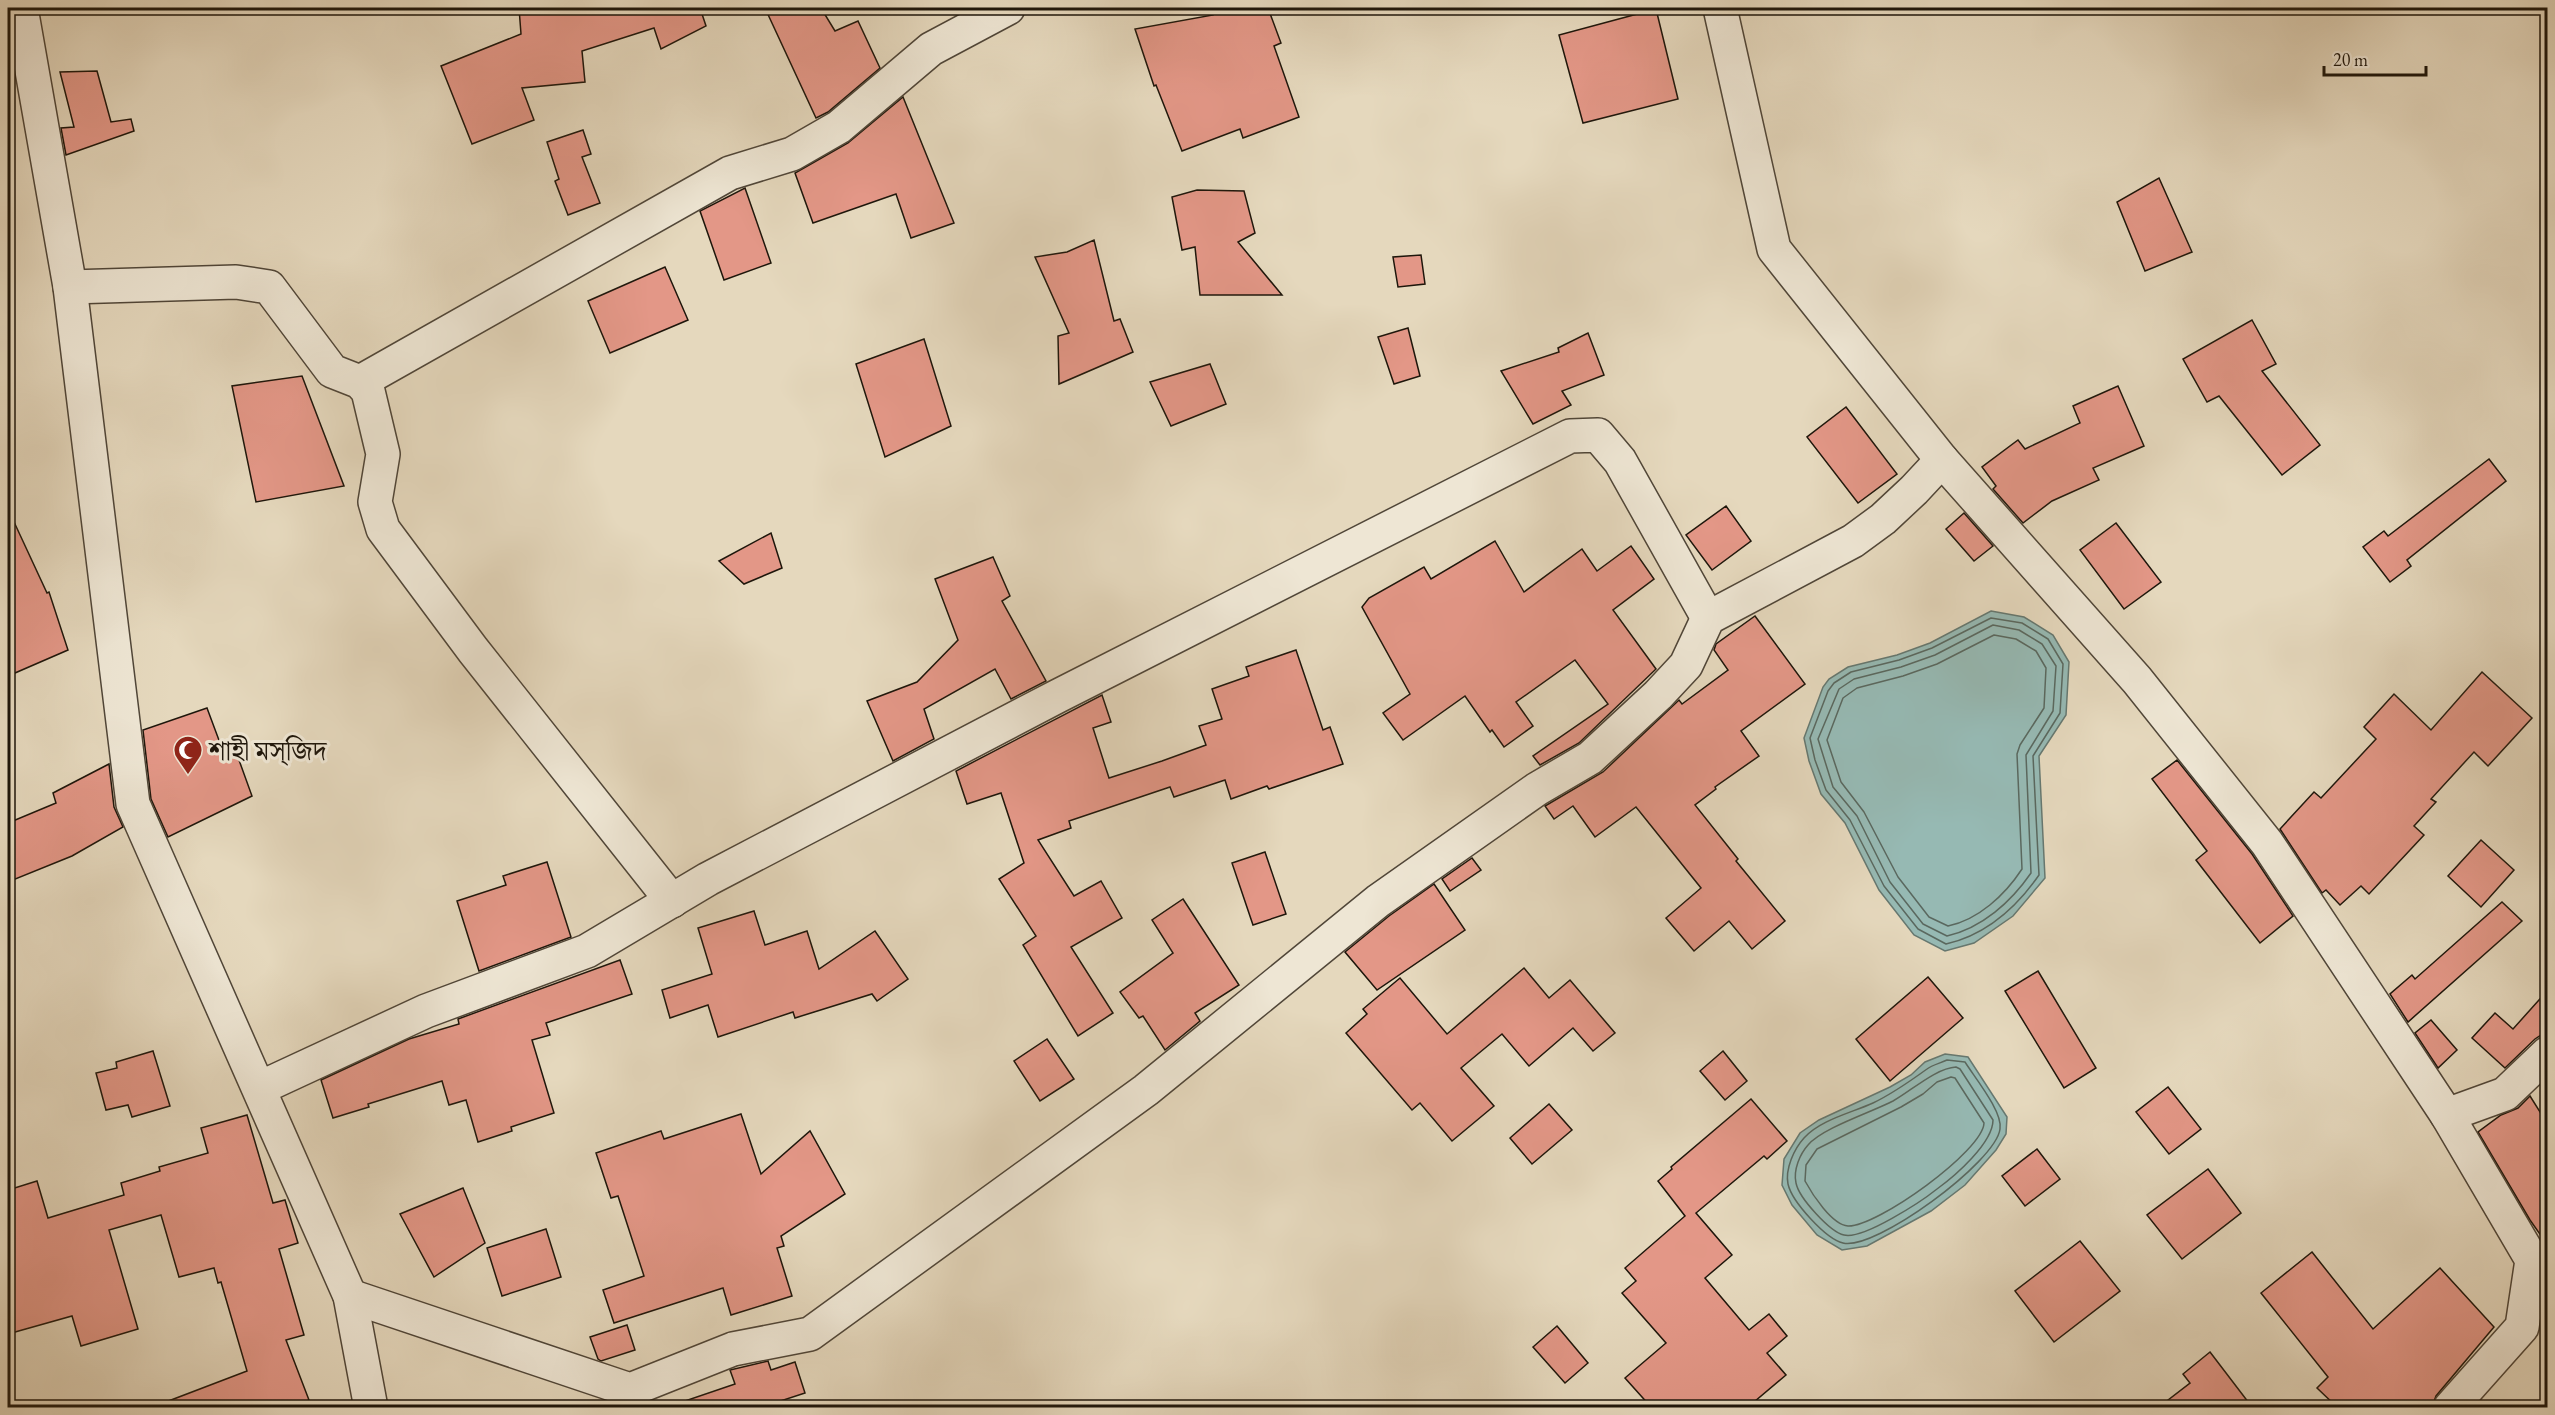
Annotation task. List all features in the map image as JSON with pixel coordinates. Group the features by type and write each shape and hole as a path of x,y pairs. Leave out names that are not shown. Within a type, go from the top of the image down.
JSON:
{"street":[{"path":"21,8 70,287 133,804 350,1296 371,1407"},
{"path":"360,382 730,173 792,154 820,138 839,127 931,49 1008,8"},
{"path":"1720,8 1774,249 1941,460 2137,680 2267,843 2447,1115 2532,1260 2522,1328 2450,1407"},
{"path":"70,287 236,282 269,287 332,371 360,382 368,391 383,454 375,502 383,529 473,650 672,901"},
{"path":"260,1088 426,1011 587,951 708,879 1058,696 1570,436 1598,435 1620,460 1708,618"},
{"path":"350,1296 630,1390 733,1349 810,1334 1146,1090 1378,901 1537,789 1590,758 1658,695 1686,665 1708,618 1853,541 1883,519 1941,460"},
{"path":"2447,1115 2505,1094 2547,1053"}],"water":[{"path":"1991,611 2024,617 2053,635 2069,662 2066,715 2039,756 2045,878 2013,916 1974,943 1945,951 1914,935 1879,890 1845,823 1821,794 1809,761 1804,738 1823,687 1829,679 1848,667 1897,655 1930,643"},
{"path":"1945,1054 1968,1057 2007,1117 2006,1134 1996,1150 1965,1185 1931,1211 1867,1246 1842,1250 1817,1235 1792,1205 1782,1185 1784,1159 1800,1133 1819,1120 1890,1087 1911,1075 1925,1062"}],"building":[{"path":"519,8 700,8 706,26 661,49 654,28 582,51 585,82 522,88 534,120 472,144 441,66 521,34"},
{"path":"765,8 821,8 835,31 858,21 880,68 828,112 816,118"},
{"path":"1211,8 1268,8 1281,43 1274,46 1299,117 1243,138 1240,129 1182,151 1156,85 1154,86 1135,29 1213,15"},
{"path":"1656,9 1678,99 1583,123 1559,35"},
{"path":"97,71 111,122 131,119 134,131 66,155 61,128 74,127 60,72"},
{"path":"903,97 954,223 911,238 896,194 813,223 795,173 848,143"},
{"path":"583,130 591,154 582,157 600,203 568,215 555,181 559,179 547,142"},
{"path":"2159,178 2192,252 2145,271 2117,202"},
{"path":"745,188 771,263 724,280 700,211"},
{"path":"1197,190 1244,191 1255,233 1238,242 1282,295 1200,295 1195,247 1182,250 1172,197"},
{"path":"1094,240 1114,321 1120,319 1133,352 1059,384 1058,336 1069,333 1035,257 1067,252"},
{"path":"1421,255 1425,284 1398,287 1393,257"},
{"path":"665,267 688,320 610,353 588,301"},
{"path":"2252,320 2276,364 2262,371 2320,445 2282,475 2219,396 2207,402 2183,359"},
{"path":"1408,328 1420,376 1394,384 1378,337"},
{"path":"1588,333 1604,375 1562,391 1571,405 1533,424 1501,371 1559,352 1558,348"},
{"path":"924,339 951,426 885,457 856,364"},
{"path":"1210,364 1226,404 1171,426 1150,382"},
{"path":"302,376 344,486 256,502 232,386"},
{"path":"2118,386 2144,446 2093,468 2099,480 2052,501 2023,523 1993,489 1996,486 1982,467 2018,440 2025,449 2080,423 2073,406"},
{"path":"1846,407 1897,474 1858,503 1807,437"},
{"path":"2489,459 2506,481 2407,560 2411,566 2390,582 2363,547 2384,531 2388,536"},
{"path":"1726,506 1751,541 1712,570 1686,535"},
{"path":"8,509 47,593 49,592 68,650 8,676"},
{"path":"1964,513 1993,546 1974,561 1946,529"},
{"path":"2116,523 2161,582 2124,609 2080,550"},
{"path":"771,533 782,568 744,584 719,561"},
{"path":"1495,541 1524,592 1582,549 1597,571 1631,546 1654,579 1613,610 1656,669 1579,743 1540,765 1533,756 1608,704 1575,660 1516,702 1533,726 1504,747 1492,730 1490,732 1465,696 1403,740 1383,713 1410,694 1362,607 1369,598 1424,567 1431,579"},
{"path":"993,557 1010,596 1002,601 1046,681 1011,699 995,669 924,709 934,739 893,761 867,701 917,682 958,640 935,579"},
{"path":"1755,616 1805,684 1741,731 1759,756 1715,787 1716,789 1695,805 1738,859 1736,861 1785,921 1752,949 1729,921 1694,951 1666,918 1701,888 1636,807 1595,837 1573,806 1554,819 1545,806 1603,772 1679,700 1682,704 1728,670 1714,650 1716,644"},
{"path":"1296,650 1323,730 1330,727 1343,764 1231,799 1225,780 1174,797 1170,787 1069,821 1071,828 1038,840 1074,896 1101,881 1122,918 1071,947 1113,1013 1078,1036 1023,945 1036,936 999,879 1024,863 1001,793 967,804 956,771 1102,695 1111,722 1093,728 1109,778 1162,761 1206,745 1199,726 1222,719 1212,689 1249,676 1246,667"},
{"path":"2482,672 2532,718 2488,766 2474,752 2431,799 2436,802 2414,826 2424,835 2369,894 2361,886 2340,905 2326,890 2322,893 2280,829 2314,792 2321,798 2376,739 2364,727 2394,694 2431,730"},
{"path":"207,708 223,751 235,749 252,796 168,837 151,799 143,730"},
{"path":"2177,760 2252,854 2293,916 2260,943 2196,860 2207,851 2152,779"},
{"path":"109,764 114,807 123,827 72,856 8,882 8,823 56,803 53,793"},
{"path":"2481,840 2514,870 2481,907 2448,876"},
{"path":"1265,852 1286,914 1253,925 1232,863"},
{"path":"1472,858 1481,870 1450,891 1442,879"},
{"path":"547,862 571,937 479,971 457,901 506,885 503,876"},
{"path":"1434,884 1465,930 1377,990 1345,952 1389,916"},
{"path":"1183,899 1239,985 1195,1013 1200,1021 1165,1050 1143,1016 1139,1018 1120,992 1173,953 1152,920"},
{"path":"2502,902 2522,921 2408,1022 2390,994 2412,975 2415,979"},
{"path":"754,911 765,945 807,931 819,969 875,931 908,979 877,1001 872,994 795,1018 793,1012 718,1037 708,1005 670,1018 662,990 712,974 698,928"},
{"path":"620,960 632,994 546,1023 550,1035 532,1040 554,1113 511,1127 512,1131 478,1142 466,1100 449,1105 442,1081 368,1104 369,1107 333,1118 321,1080 409,1039 459,1024 458,1019"},
{"path":"1524,968 1549,998 1570,980 1615,1033 1593,1051 1573,1028 1529,1066 1502,1034 1461,1068 1494,1106 1452,1141 1420,1103 1412,1110 1346,1033 1367,1014 1363,1009 1400,978 1447,1034"},
{"path":"2038,971 2096,1068 2064,1088 2005,991"},
{"path":"1928,977 1963,1018 1890,1081 1856,1039"},
{"path":"2547,991 2547,1031 2535,1039 2505,1068 2472,1038 2495,1013 2513,1029"},
{"path":"2431,1020 2457,1050 2438,1068 2415,1033"},
{"path":"1047,1039 1074,1079 1040,1101 1014,1061"},
{"path":"153,1051 170,1106 132,1117 128,1105 106,1110 96,1073 117,1068 116,1062"},
{"path":"1723,1051 1747,1081 1725,1100 1700,1071"},
{"path":"2168,1087 2201,1129 2169,1154 2136,1112"},
{"path":"2530,1096 2547,1123 2547,1244 2530,1220 2478,1132 2501,1115 2518,1108"},
{"path":"1751,1099 1787,1141 1767,1159 1764,1156 1696,1213 1732,1255 1705,1278 1749,1330 1769,1314 1787,1336 1767,1353 1786,1375 1748,1407 1651,1407 1625,1378 1666,1343 1622,1293 1636,1281 1625,1268 1685,1216 1658,1181 1672,1169 1671,1167"},
{"path":"1549,1104 1572,1130 1532,1164 1510,1138"},
{"path":"741,1114 761,1174 810,1131 845,1194 781,1236 784,1246 777,1248 792,1296 731,1315 723,1288 614,1323 603,1290 644,1276 618,1196 611,1198 596,1153 661,1131 664,1139"},
{"path":"247,1115 273,1203 285,1200 298,1243 279,1249 304,1335 286,1340 309,1400 290,1407 159,1407 158,1405 247,1371 221,1282 218,1283 214,1268 179,1277 161,1215 109,1230 138,1329 81,1346 72,1316 8,1334 8,1190 37,1181 48,1218 124,1195 121,1183 160,1171 159,1167 208,1153 201,1128"},
{"path":"2037,1149 2060,1179 2025,1206 2002,1176"},
{"path":"2208,1169 2241,1213 2182,1259 2147,1215"},
{"path":"463,1188 485,1243 434,1277 400,1214"},
{"path":"546,1229 561,1277 502,1296 487,1248"},
{"path":"2080,1241 2120,1291 2054,1342 2015,1291"},
{"path":"2312,1252 2373,1329 2440,1268 2494,1327 2436,1396 2432,1407 2337,1407 2317,1388 2328,1377 2261,1293"},
{"path":"627,1325 635,1350 601,1361 598,1359 590,1337"},
{"path":"1557,1326 1588,1363 1565,1383 1533,1347"},
{"path":"2210,1352 2252,1407 2159,1407 2190,1383 2183,1374"},
{"path":"768,1361 771,1370 795,1362 805,1393 762,1407 679,1407 679,1403 735,1384 730,1370"}],"place":[{"name":"শাহী মস্জিদ","path":"188,776"}]}
